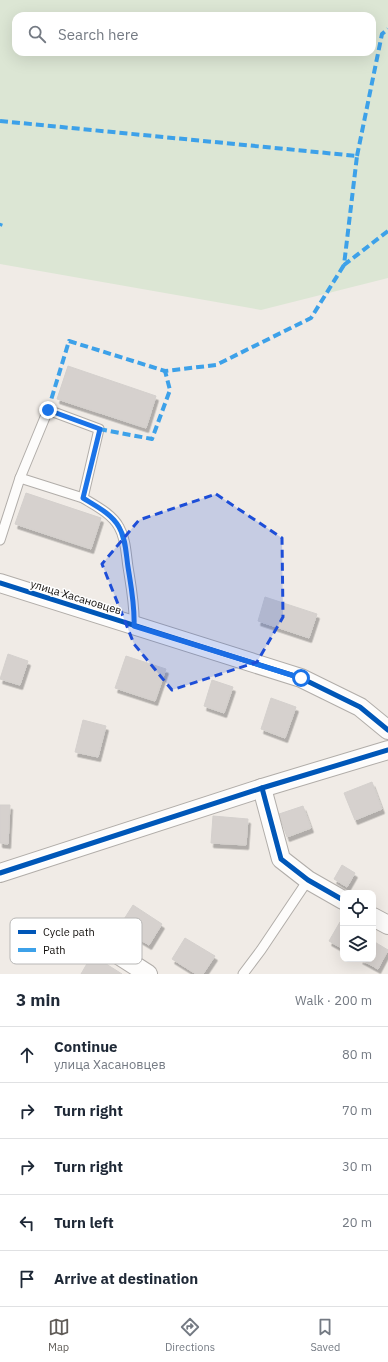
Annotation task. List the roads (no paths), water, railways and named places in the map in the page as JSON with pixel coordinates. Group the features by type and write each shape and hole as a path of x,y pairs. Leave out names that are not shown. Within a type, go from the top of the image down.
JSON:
{"street":[{"name":"улица Хасановцев","path":"0,583 301,678 360,707 388,730"},
{"path":"0,873 262,788 388,750"},
{"path":"262,788 281,860 308,880 340,898"},
{"path":"376,919 388,925"},
{"path":"132,964 148,974"}],"lane":[{"path":"0,540 20,478 48,410 100,429 83,498"},
{"path":"20,478 83,498 99,508 119,527 124,540 134,608 134,626"},
{"path":"243,974 308,880"}]}
